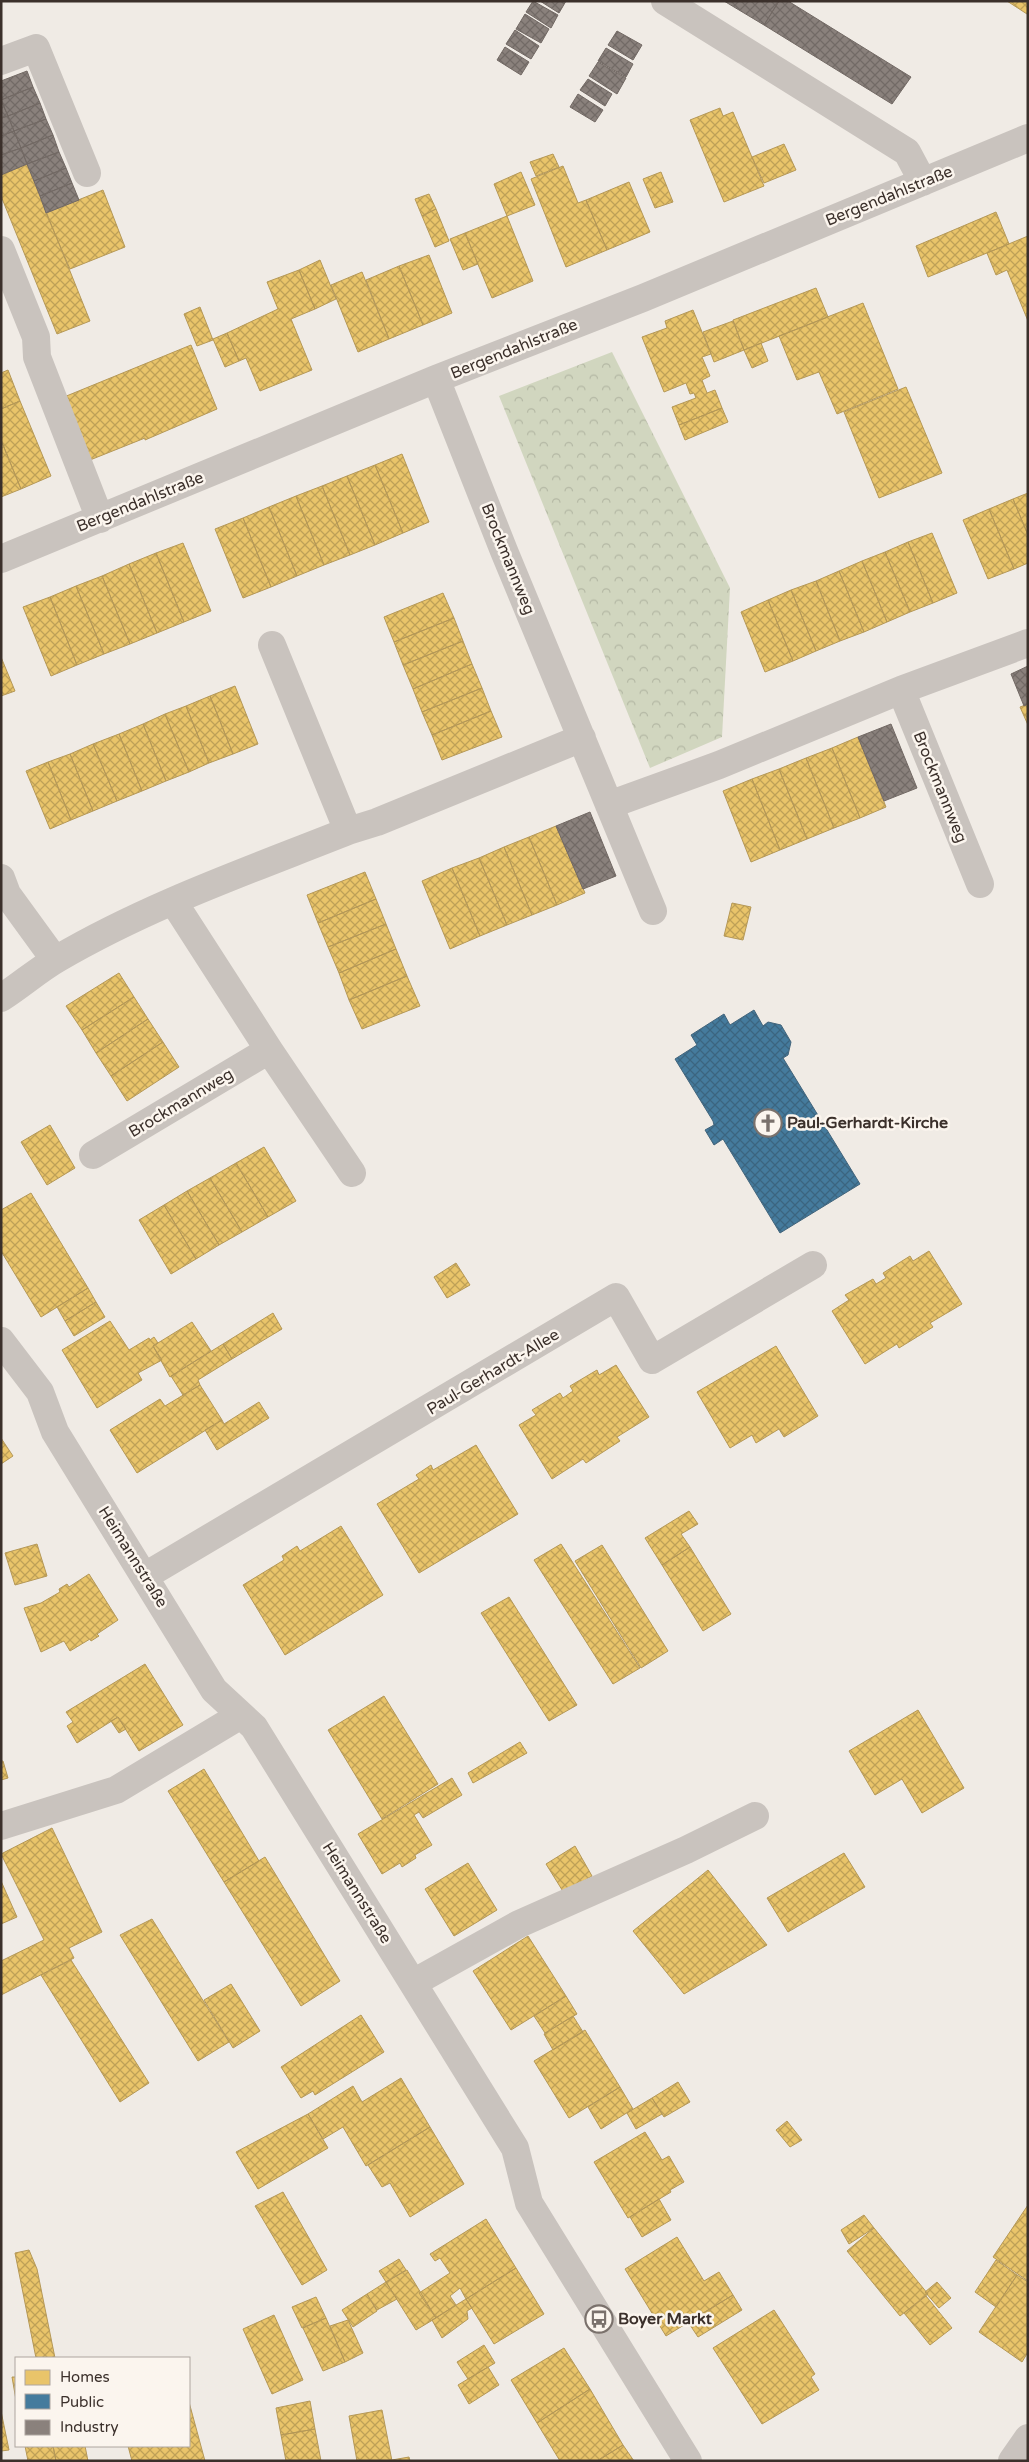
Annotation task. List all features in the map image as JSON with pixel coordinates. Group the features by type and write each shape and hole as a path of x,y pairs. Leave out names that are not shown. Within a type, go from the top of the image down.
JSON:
{"street":[{"path":"665,1 907,152 923,182"},
{"path":"1,61 36,48 87,173"},
{"name":"Bergendahlstraße","path":"1,559 436,379 643,298 1028,138"},
{"path":"1,250 36,337 36,357 100,519"},
{"name":"Brockmannweg","path":"436,379 508,560 653,911"},
{"path":"609,804 718,765 901,690 1028,643"},
{"path":"272,645 348,831"},
{"name":"Brockmannweg","path":"901,690 980,884"},
{"path":"1,998 55,960 127,921 582,738"},
{"path":"1,878 7,894 55,960"},
{"path":"173,901 269,1050 352,1173"},
{"name":"Brockmannweg","path":"93,1156 269,1050"},
{"name":"Paul-Gerhardt-Allee","path":"145,1576 616,1297 652,1360 813,1266"},
{"name":"Heimannstraße","path":"1,1341 40,1392 54,1432 214,1690 254,1727 515,2148 529,2203 688,2461"},
{"path":"1,1826 116,1790 241,1715"},
{"path":"413,1983 519,1924 686,1850 755,1816"},
{"path":"1012,2461 1028,2438"}],"green space":[{"path":"612,352 730,588 722,737 650,768 499,396"}],"building: Homes":[{"path":"1007,1 1028,1 1028,14 1027,14"},
{"path":"720,108 723,116 733,112 764,186 724,202 690,120"},
{"path":"784,144 796,170 764,183 752,157"},
{"path":"553,154 559,167 536,176 530,162"},
{"path":"27,164 90,321 57,334 1,196 1,175"},
{"path":"563,166 578,203 586,200 607,250 566,267 531,179"},
{"path":"521,172 535,205 507,216 494,184"},
{"path":"661,172 673,202 655,208 643,179"},
{"path":"629,182 650,232 607,250 586,200"},
{"path":"103,190 125,247 70,269 46,213"},
{"path":"429,194 436,209 422,216 415,199"},
{"path":"436,209 449,241 435,247 422,216"},
{"path":"996,212 1009,244 928,277 916,246"},
{"path":"507,216 533,281 492,298 465,233"},
{"path":"465,233 478,264 463,270 450,239"},
{"path":"1028,236 1028,321 1007,270 996,275 987,253"},
{"path":"429,255 452,313 423,325 399,266"},
{"path":"320,260 336,299 315,309 299,270"},
{"path":"399,266 423,325 389,339 366,280"},
{"path":"299,270 315,309 291,319 312,370 260,391 246,358 239,361 227,333 278,309 267,282"},
{"path":"362,272 389,339 358,352 331,285"},
{"path":"816,288 828,317 744,350 733,320"},
{"path":"863,303 898,389 837,414 819,372 797,380 779,336"},
{"path":"200,307 213,340 197,346 184,314"},
{"path":"693,310 711,354 702,357 710,376 702,380 707,393 715,390 722,408 679,425 672,407 696,398 694,393 690,394 686,383 664,392 642,337 667,328 665,321"},
{"path":"733,321 744,350 714,362 703,332"},
{"path":"227,333 239,361 225,367 213,339"},
{"path":"761,343 768,361 752,368 744,350"},
{"path":"191,345 217,409 145,440 145,438 90,460 64,397"},
{"path":"8,370 20,401 1,409 1,373"},
{"path":"906,387 942,473 879,498 844,412"},
{"path":"20,401 51,476 21,489 1,440 1,409"},
{"path":"722,408 728,422 685,440 679,425"},
{"path":"1,440 21,489 1,497"},
{"path":"402,454 429,522 403,533 375,465"},
{"path":"375,465 403,533 375,545 347,476"},
{"path":"347,476 375,545 350,555 322,486"},
{"path":"322,486 350,555 324,565 296,496"},
{"path":"1028,493 1028,535 1013,499"},
{"path":"296,496 324,565 297,576 269,507"},
{"path":"1013,499 1028,535 1028,563 1014,569 989,509"},
{"path":"269,507 297,576 271,587 243,518"},
{"path":"989,509 1014,569 988,579 963,520"},
{"path":"243,518 271,587 243,598 215,529"},
{"path":"932,533 957,593 933,603 908,542"},
{"path":"908,542 933,603 910,612 885,552"},
{"path":"183,543 211,611 184,622 156,553"},
{"path":"885,552 910,612 887,622 862,561"},
{"path":"156,553 184,622 157,633 129,564"},
{"path":"862,561 887,622 864,632 839,571"},
{"path":"129,564 157,633 130,644 102,576"},
{"path":"839,571 864,632 840,641 816,581"},
{"path":"102,576 130,644 104,654 76,586"},
{"path":"816,581 840,641 816,651 791,590"},
{"path":"76,586 104,654 77,665 50,597"},
{"path":"791,590 816,651 793,661 768,600"},
{"path":"443,593 454,618 394,642 384,617"},
{"path":"50,597 77,665 51,676 23,607"},
{"path":"768,600 793,661 765,672 741,612"},
{"path":"454,618 463,641 403,665 394,642"},
{"path":"463,641 472,664 413,689 403,665"},
{"path":"1,657 15,691 1,696"},
{"path":"472,664 482,688 422,712 413,689"},
{"path":"235,686 258,744 233,754 210,696"},
{"path":"482,688 491,711 432,735 422,712"},
{"path":"210,696 233,754 209,763 186,706"},
{"path":"1028,704 1028,725 1020,707"},
{"path":"186,706 209,763 189,772 165,714"},
{"path":"491,711 502,737 442,760 432,735"},
{"path":"165,714 189,772 166,781 143,724"},
{"path":"143,724 166,781 142,791 119,734"},
{"path":"119,734 142,791 117,801 93,744"},
{"path":"858,737 886,807 860,818 832,748"},
{"path":"93,744 117,801 93,811 70,754"},
{"path":"832,748 860,818 834,828 806,758"},
{"path":"70,754 93,811 71,820 48,762"},
{"path":"806,758 834,828 807,839 779,769"},
{"path":"48,762 71,820 50,829 26,771"},
{"path":"779,769 807,839 780,850 752,779"},
{"path":"752,779 780,850 751,862 723,791"},
{"path":"556,826 585,893 557,905 529,837"},
{"path":"529,837 557,905 532,915 504,847"},
{"path":"504,847 532,915 507,925 479,858"},
{"path":"479,858 507,925 480,936 452,868"},
{"path":"452,868 480,936 450,949 422,881"},
{"path":"365,872 376,899 318,923 307,895"},
{"path":"376,899 386,924 328,947 318,923"},
{"path":"732,903 751,907 743,940 724,936"},
{"path":"386,924 396,949 339,973 328,947"},
{"path":"396,949 407,976 349,1000 339,973"},
{"path":"119,973 134,997 82,1030 66,1006"},
{"path":"407,976 420,1006 362,1029 349,1000"},
{"path":"134,997 148,1019 96,1053 82,1030"},
{"path":"148,1019 163,1042 111,1076 96,1053"},
{"path":"163,1042 179,1067 127,1101 111,1076"},
{"path":"50,1125 75,1168 47,1185 21,1142"},
{"path":"264,1147 296,1201 268,1217 236,1163"},
{"path":"236,1163 268,1217 242,1232 210,1178"},
{"path":"210,1178 242,1232 219,1245 187,1191"},
{"path":"187,1191 219,1245 196,1259 164,1205"},
{"path":"31,1193 88,1288 41,1317 1,1251 1,1210"},
{"path":"164,1205 196,1259 171,1274 139,1220"},
{"path":"929,1251 962,1304 930,1323 933,1327 899,1348 897,1344 865,1364 832,1311 849,1300 845,1295 873,1279 876,1284 886,1278 883,1273 910,1256 913,1261"},
{"path":"456,1263 470,1285 447,1298 434,1277"},
{"path":"88,1288 96,1302 65,1321 57,1307"},
{"path":"96,1302 105,1317 74,1336 65,1321"},
{"path":"273,1313 282,1329 232,1359 223,1344"},
{"path":"110,1321 129,1350 154,1337 158,1343 153,1346 162,1360 138,1373 142,1380 97,1408 62,1350"},
{"path":"192,1322 211,1351 170,1377 153,1346"},
{"path":"223,1344 232,1359 198,1380 200,1385 183,1395 171,1376"},
{"path":"776,1346 818,1416 784,1437 779,1429 756,1443 752,1435 730,1448 697,1392"},
{"path":"616,1365 649,1417 617,1437 620,1441 586,1463 583,1459 552,1479 519,1425 536,1415 532,1410 560,1393 563,1398 573,1391 570,1386 597,1370 599,1375"},
{"path":"200,1385 222,1420 137,1473 110,1430 160,1399 165,1406"},
{"path":"259,1402 269,1418 217,1450 205,1430 222,1420 224,1424"},
{"path":"1,1438 13,1456 1,1464"},
{"path":"476,1445 518,1514 419,1573 377,1504 419,1479 416,1475 431,1465 433,1470"},
{"path":"689,1511 698,1524 681,1534 690,1547 662,1565 645,1538"},
{"path":"341,1526 383,1595 285,1655 243,1585 284,1560 282,1556 297,1546 300,1551"},
{"path":"37,1544 47,1576 15,1585 5,1553"},
{"path":"561,1544 640,1668 613,1684 534,1560"},
{"path":"602,1545 668,1651 641,1668 575,1561"},
{"path":"690,1547 731,1614 703,1631 662,1565"},
{"path":"89,1574 118,1620 97,1634 99,1636 70,1651 64,1641 41,1652 24,1608 41,1603 60,1592 59,1589 67,1584 69,1587"},
{"path":"509,1597 577,1705 549,1721 481,1613"},
{"path":"145,1664 183,1725 139,1751 118,1717 77,1743 67,1726 73,1722 66,1712"},
{"path":"384,1696 438,1784 382,1819 328,1730"},
{"path":"918,1710 964,1788 922,1813 902,1779 875,1795 849,1751"},
{"path":"118,1717 126,1729 119,1733 111,1721"},
{"path":"520,1742 527,1753 473,1783 468,1773"},
{"path":"1,1761 3,1761 8,1778 1,1780"},
{"path":"204,1769 259,1861 224,1882 168,1791"},
{"path":"452,1778 462,1795 423,1818 419,1812 414,1815 432,1845 415,1855 416,1858 402,1867 400,1863 382,1874 358,1834"},
{"path":"52,1828 102,1932 69,1948 74,1958 1,1995 1,1961 44,1940 1,1854"},
{"path":"575,1846 592,1876 564,1893 546,1864"},
{"path":"844,1853 865,1887 788,1932 767,1898"},
{"path":"265,1857 340,1981 301,2006 224,1882"},
{"path":"468,1863 497,1910 454,1936 425,1889"},
{"path":"708,1870 767,1945 684,1994 633,1931"},
{"path":"1,1881 17,1917 1,1924"},
{"path":"152,1919 229,2042 198,2061 120,1935"},
{"path":"528,1936 566,1996 511,2030 473,1971"},
{"path":"71,1960 149,2083 120,2102 41,1975"},
{"path":"231,1984 260,2031 233,2048 204,2000"},
{"path":"566,1996 577,2014 545,2033 534,2016"},
{"path":"361,2015 384,2052 315,2095 313,2091 301,2098 281,2067"},
{"path":"573,2016 583,2032 553,2050 544,2034"},
{"path":"585,2030 620,2087 569,2118 534,2061"},
{"path":"401,2078 430,2127 366,2166 343,2127 323,2139 308,2114 353,2086 362,2102"},
{"path":"678,2082 690,2102 664,2117 652,2098"},
{"path":"620,2087 633,2109 601,2129 588,2107"},
{"path":"652,2098 662,2114 636,2129 627,2113"},
{"path":"308,2114 328,2148 258,2189 236,2152"},
{"path":"787,2121 802,2140 790,2147 776,2130"},
{"path":"430,2127 464,2184 410,2217 390,2183 382,2187 368,2165"},
{"path":"645,2132 662,2160 669,2156 684,2182 628,2218 594,2162"},
{"path":"283,2192 327,2270 302,2285 255,2206"},
{"path":"659,2199 671,2220 642,2237 630,2217"},
{"path":"1028,2205 1028,2281 993,2257"},
{"path":"864,2215 874,2228 849,2244 841,2230"},
{"path":"486,2219 516,2268 466,2299 460,2288 450,2296 456,2305 436,2318 419,2293 450,2273 440,2258 435,2261 430,2254"},
{"path":"874,2228 928,2294 900,2316 847,2251"},
{"path":"677,2237 704,2281 719,2272 733,2295 666,2336 625,2269"},
{"path":"29,2250 37,2269 55,2357 36,2357 15,2253"},
{"path":"399,2259 406,2270 386,2282 379,2271"},
{"path":"996,2260 1017,2275 996,2307 975,2292"},
{"path":"516,2268 544,2314 494,2344 466,2299"},
{"path":"407,2270 436,2318 416,2330 386,2282"},
{"path":"1017,2275 1028,2282 1028,2352 1022,2362 979,2332"},
{"path":"386,2282 397,2299 377,2310 367,2294"},
{"path":"937,2282 951,2298 939,2308 925,2292"},
{"path":"367,2294 377,2311 353,2327 342,2310"},
{"path":"733,2295 742,2310 698,2337 688,2322"},
{"path":"926,2296 952,2328 930,2345 904,2313"},
{"path":"316,2297 326,2318 302,2328 292,2307"},
{"path":"466,2299 472,2308 467,2311 468,2319 442,2338 432,2320"},
{"path":"774,2310 815,2374 811,2377 819,2390 762,2424 713,2348"},
{"path":"274,2315 303,2380 272,2394 243,2329"},
{"path":"326,2318 345,2362 323,2371 303,2328"},
{"path":"348,2320 363,2353 345,2362 330,2326"},
{"path":"484,2345 495,2363 468,2379 457,2362"},
{"path":"564,2348 590,2389 537,2423 511,2380"},
{"path":"488,2367 499,2385 469,2404 458,2385"},
{"path":"12,2377 15,2377 15,2394"},
{"path":"590,2389 623,2445 597,2461 560,2461 537,2423"},
{"path":"310,2401 315,2429 281,2435 276,2408"},
{"path":"190,2406 205,2461 132,2461 128,2447 190,2447"},
{"path":"382,2410 392,2461 357,2461 349,2416"},
{"path":"1,2411 9,2450 1,2451"},
{"path":"315,2429 321,2461 286,2461 281,2435"},
{"path":"623,2445 634,2461 597,2461"},
{"path":"25,2447 53,2447 56,2461 28,2461"},
{"path":"53,2447 85,2447 88,2461 56,2461"},
{"path":"409,2457 410,2461 392,2460"}],"building: Public":[{"name":"Paul-Gerhardt-Kirche","path":"754,1010 763,1026 768,1022 781,1025 791,1042 788,1055 783,1058 860,1184 780,1233 723,1139 714,1145 705,1130 714,1125 713,1121 675,1059 697,1045 691,1035 724,1014 730,1025"}],"building: Industry":[{"path":"533,1 558,15 551,28 526,12"},
{"path":"540,1 566,1 559,13"},
{"path":"724,1 779,1 764,25"},
{"path":"779,1 788,1 911,77 892,104 764,25"},
{"path":"525,14 549,29 541,43 516,29"},
{"path":"515,30 539,46 531,59 506,44"},
{"path":"617,31 642,45 633,60 608,45"},
{"path":"505,47 529,62 521,75 497,60"},
{"path":"606,48 633,64 626,77 598,61"},
{"path":"598,62 626,78 617,94 589,76"},
{"path":"27,71 33,87 1,100 1,81"},
{"path":"588,79 612,94 605,106 580,90"},
{"path":"33,87 40,103 8,116 1,100"},
{"path":"578,94 603,110 595,122 570,107"},
{"path":"1,100 8,116 1,118"},
{"path":"40,103 46,119 14,131 8,116"},
{"path":"8,116 14,131 1,136 1,118"},
{"path":"46,119 53,135 21,148 14,131"},
{"path":"14,131 21,148 1,155 1,136"},
{"path":"53,135 59,152 27,164 21,148"},
{"path":"21,148 27,164 1,175 1,155"},
{"path":"59,152 66,168 34,181 27,164"},
{"path":"66,168 72,183 40,196 34,181"},
{"path":"72,183 79,200 46,213 40,196"},
{"path":"1028,666 1028,704 1024,706 1011,674"},
{"path":"891,724 917,788 884,801 858,737"},
{"path":"590,812 616,876 583,889 556,826"}],"place":[{"name":"Paul-Gerhardt-Kirche","path":"768,1123"},
{"name":"Boyer Markt","path":"599,2319"}]}
